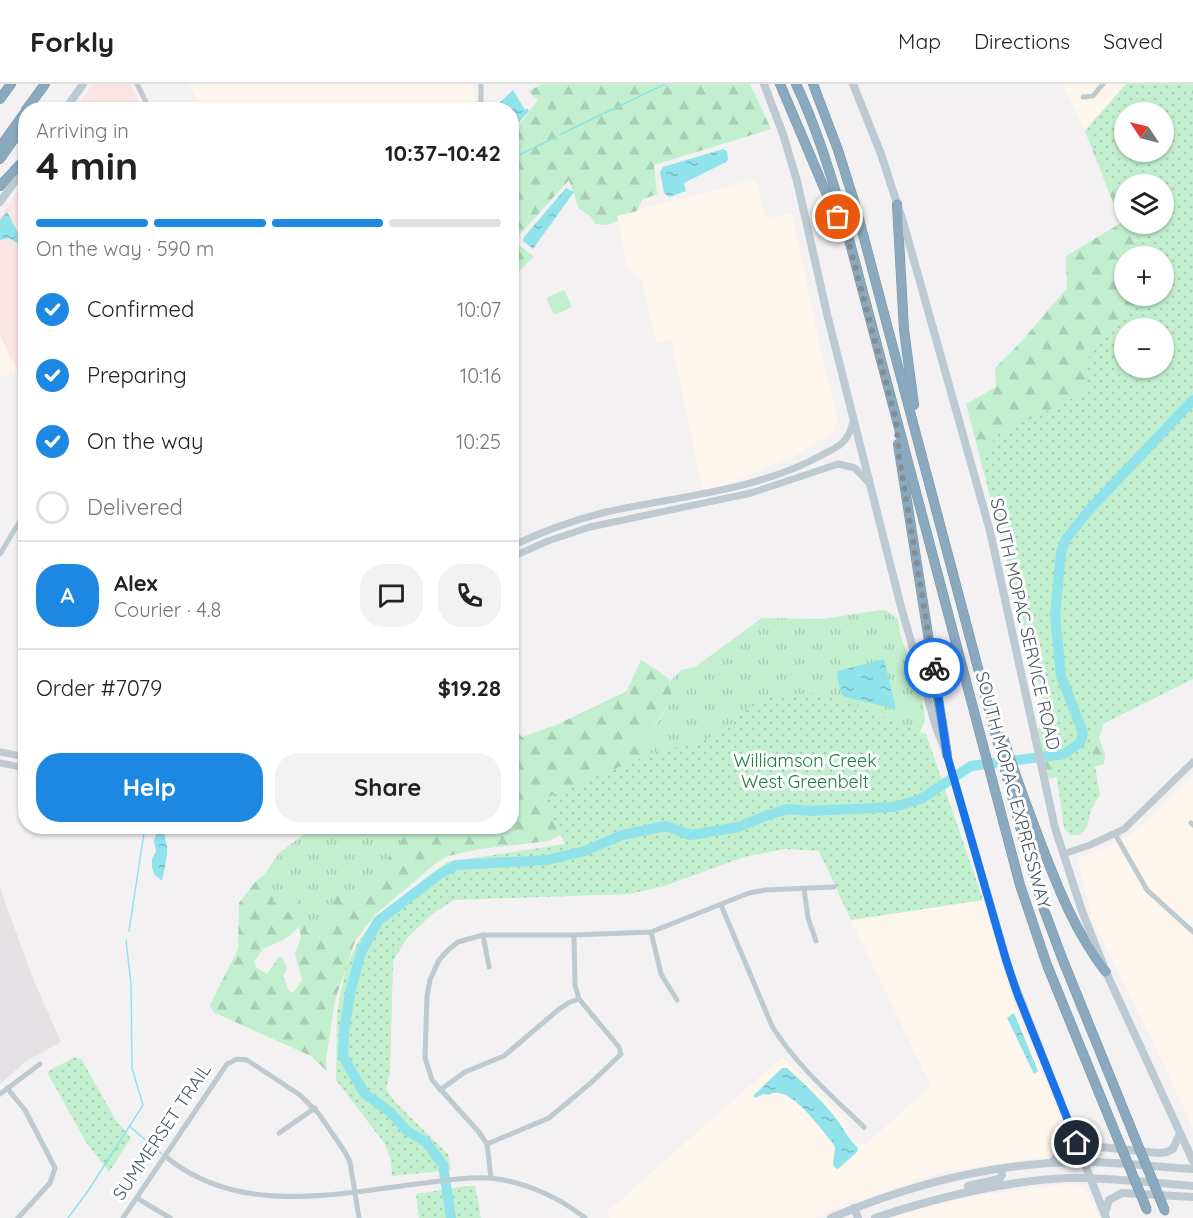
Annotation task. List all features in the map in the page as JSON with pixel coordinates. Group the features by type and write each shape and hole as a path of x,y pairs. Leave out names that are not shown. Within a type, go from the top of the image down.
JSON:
{"highway":[{"path":"0,99 10,84"},
{"path":"32,102 45,84"},
{"path":"40,102 52,84"},
{"path":"780,84 830,202 846,232"},
{"name":"SOUTH MOPAC EXPRESSWAY","path":"796,84 825,154 1020,885 1047,964 1149,1214"},
{"name":"SOUTH MOPAC EXPRESSWAY","path":"813,84 855,204 987,698 1000,737 1011,795 1051,930 1167,1215"},
{"path":"0,147 18,121"},
{"path":"0,159 18,133"},
{"path":"0,186 18,167"},
{"path":"897,204 904,330 915,426"},
{"path":"896,420 899,456 947,755"},
{"path":"1000,737 1071,918 1090,952 1106,972"}],"main road":[{"path":"71,102 83,84"},
{"path":"764,84 783,134 797,181 824,304 915,659 947,755 1014,984 1106,1217"},
{"name":"SOUTH MOPAC SERVICE ROAD","path":"853,84 874,134 897,204 990,531 1055,828 1082,911 1106,972 1193,1161"},
{"path":"0,202 18,177"},
{"path":"1072,1130 1091,1146 1158,1153 1173,1149 1180,1133"},
{"path":"1051,1164 1065,1149 1072,1130"},
{"path":"831,1218 917,1186 1001,1169 1084,1162 1193,1169"},
{"path":"945,1196 963,1188 999,1179 1002,1175 1001,1169"},
{"path":"875,1218 945,1196 1037,1180 1090,1178 1193,1186"},
{"path":"1106,1217 1109,1200 1122,1193 1193,1197"},
{"path":"854,1208 858,1218"}],"street":[{"path":"137,84 146,102"},
{"path":"481,84 481,102"},
{"path":"1083,97 1093,96 1103,84"},
{"path":"519,543 584,518 725,489 779,473 817,458 843,443 854,419"},
{"path":"519,554 555,538 590,527 737,497 771,488 838,464 855,468 871,486"},
{"path":"0,554 18,524"},
{"path":"0,752 18,756"},
{"path":"1064,854 1124,829 1193,762"},
{"path":"0,763 18,766"},
{"path":"1115,834 1147,890 1192,929"},
{"path":"491,1178 487,1144 432,1080 425,1058 427,996 430,980 439,960 447,951 458,942 483,935 651,932 749,893 834,887"},
{"path":"804,889 808,918 816,941"},
{"path":"721,904 772,1026 793,1057 864,1127"},
{"path":"651,932 661,974 677,1000"},
{"path":"483,935 489,967"},
{"path":"487,1144 549,1118 621,1054 619,1047 579,999 575,985 574,935"},
{"path":"440,1090 465,1072 504,1056 558,1010 579,999"},
{"name":"SUMMERSET TRAIL","path":"123,1218 227,1064 237,1059 247,1060 300,1095 315,1108"},
{"path":"0,1094 40,1064"},
{"path":"7,1088 25,1110 55,1168 50,1183 18,1218"},
{"path":"279,1133 315,1108 345,1152 352,1171 359,1218"},
{"path":"165,1156 204,1181 255,1195 301,1198 468,1178 491,1178 550,1196 585,1218"},
{"path":"137,1198 170,1218"}],"shaded area":[{"path":"93,84 130,84 139,102 81,102"},
{"path":"189,84 474,84 475,101 475,102 198,102"},
{"path":"1062,84 1126,84 1085,131"},
{"path":"755,179 766,218 792,213 824,366 838,417 833,432 800,453 731,483 703,490 671,340 656,342 642,280 628,268 617,216"},
{"path":"18,191 17,370 0,335 0,217"},
{"path":"0,335 17,370 0,378"},
{"path":"1193,774 1193,1129 1149,1033 1092,919 1077,858 1128,836"},
{"path":"0,888 33,979 61,1042 25,1062 0,1084"},
{"path":"983,900 1013,1002 1065,1128 1063,1143 1058,1149 1044,1157 940,1173 846,1204 815,1218 610,1218 606,1213 782,1057 841,1114 846,1121 849,1137 858,1144 866,1144 931,1086 851,920"},
{"path":"1067,1184 1078,1185 1086,1191 1100,1218 892,1218 925,1207 973,1196"}],"green space":[{"path":"543,84 750,84 771,129 654,165 657,194 642,200 637,211 617,216 618,221 607,225 596,224 590,216 579,209 569,180 519,235 519,125 538,100 528,91"},
{"path":"1126,84 1193,84 1193,672 1103,715 1103,726 1099,738 1105,754 1104,764 1045,780 1034,731 1049,722 966,404 996,387 995,368 1021,342 1067,288 1066,256 1114,227 1114,234 1174,234 1174,174 1114,174 1114,205 1085,131"},
{"path":"1126,84 1188,84 1193,95 1193,679 1089,731 1100,795 1091,810 1087,827 1079,835 1070,835 1064,828 1049,722 980,457 999,434 1091,389 1081,367 1114,327 1114,378 1174,378 1174,318 1122,318 1134,306 1174,306 1174,246 1142,246 1136,234 1174,234 1174,174 1114,174 1114,189 1085,131"},
{"path":"519,245 534,257 519,271"},
{"path":"564,290 572,307 554,315 546,298"},
{"path":"880,610 887,611 898,619 901,637 922,693 925,721 918,736 651,755 640,746 667,707 670,698 670,681 681,670 695,667 762,618 824,619"},
{"path":"641,660 666,676 671,683 672,690 666,707 640,746 651,755 585,822 549,841 480,849 448,856 436,863 375,915 355,941 335,1000 326,1060 327,1071 311,1056 213,1012 210,1005 238,949 239,903 256,881 278,903 305,914 307,932 320,938 330,927 331,905 338,893 361,893 406,834 519,834 519,735 522,737 556,725 627,691","holes":["299,927 301,937 295,954 302,980 293,993 289,991 283,976 287,968 282,958 279,957 267,974 257,968 254,962 263,949 285,939"]},
{"name":"Williamson Creek West Greenbelt","path":"811,693 839,699 926,734 983,900 851,920 819,851 785,849 744,857 664,886 629,894 454,900 431,915 407,938 393,961 390,1073 386,1089 395,1102 448,1154 451,1170 392,1176 391,1161 385,1144 336,1080 337,1012 346,967 367,929 398,900 447,862 565,844 543,799 660,750 702,742 731,724 751,705 769,695"},
{"path":"305,834 407,834 361,893 331,905 330,927 320,938 307,933 256,881 264,875 279,853"},
{"path":"280,889 299,901 292,912 273,901"},
{"path":"75,1057 82,1060 115,1119 131,1138 109,1172 86,1142 47,1072"},
{"path":"475,1186 481,1218 419,1218 416,1194"}],"water":[{"path":"513,90 525,110 527,108 529,111 519,122 519,102 500,102"},
{"path":"723,149 727,151 726,162 684,183 686,191 669,197 664,193 660,172 663,167"},
{"path":"566,188 574,192 533,249 523,241 524,237"},
{"path":"7,212 18,233 18,243 9,238 0,240 0,220"},
{"path":"884,659 896,709 845,697 841,694 838,671"},
{"path":"156,834 165,834 167,846 162,881 154,874 152,867 152,859 156,851 154,841"},
{"path":"1014,1013 1038,1071 1034,1074 1007,1018"},
{"path":"782,1068 787,1068 820,1100 858,1148 857,1152 838,1169 833,1165 835,1147 832,1142 794,1100 777,1093 763,1094 756,1098 753,1096"}],"waterway":[{"path":"561,134 665,84"},
{"path":"519,155 556,137"},
{"path":"451,1218 443,1165 426,1142 407,1131 390,1112 364,1093 343,1056 350,993 361,952 378,921 437,876 456,865 547,860 585,851 622,835 666,826 690,835 739,827 788,809 810,811 894,807 921,799 971,766 1064,754 1080,743 1083,733 1061,676 1055,615 1061,553 1066,539 1090,509 1193,400"},
{"path":"129,931 144,834"},
{"path":"68,1218 143,1105 132,1068 131,984 126,940"},
{"path":"129,1126 162,1154"}],"way so far":[{"path":"838,217 846,232 896,420 899,456 934,668"}],"route":[{"path":"934,668 947,755 1006,960 1077,1143"}]}
